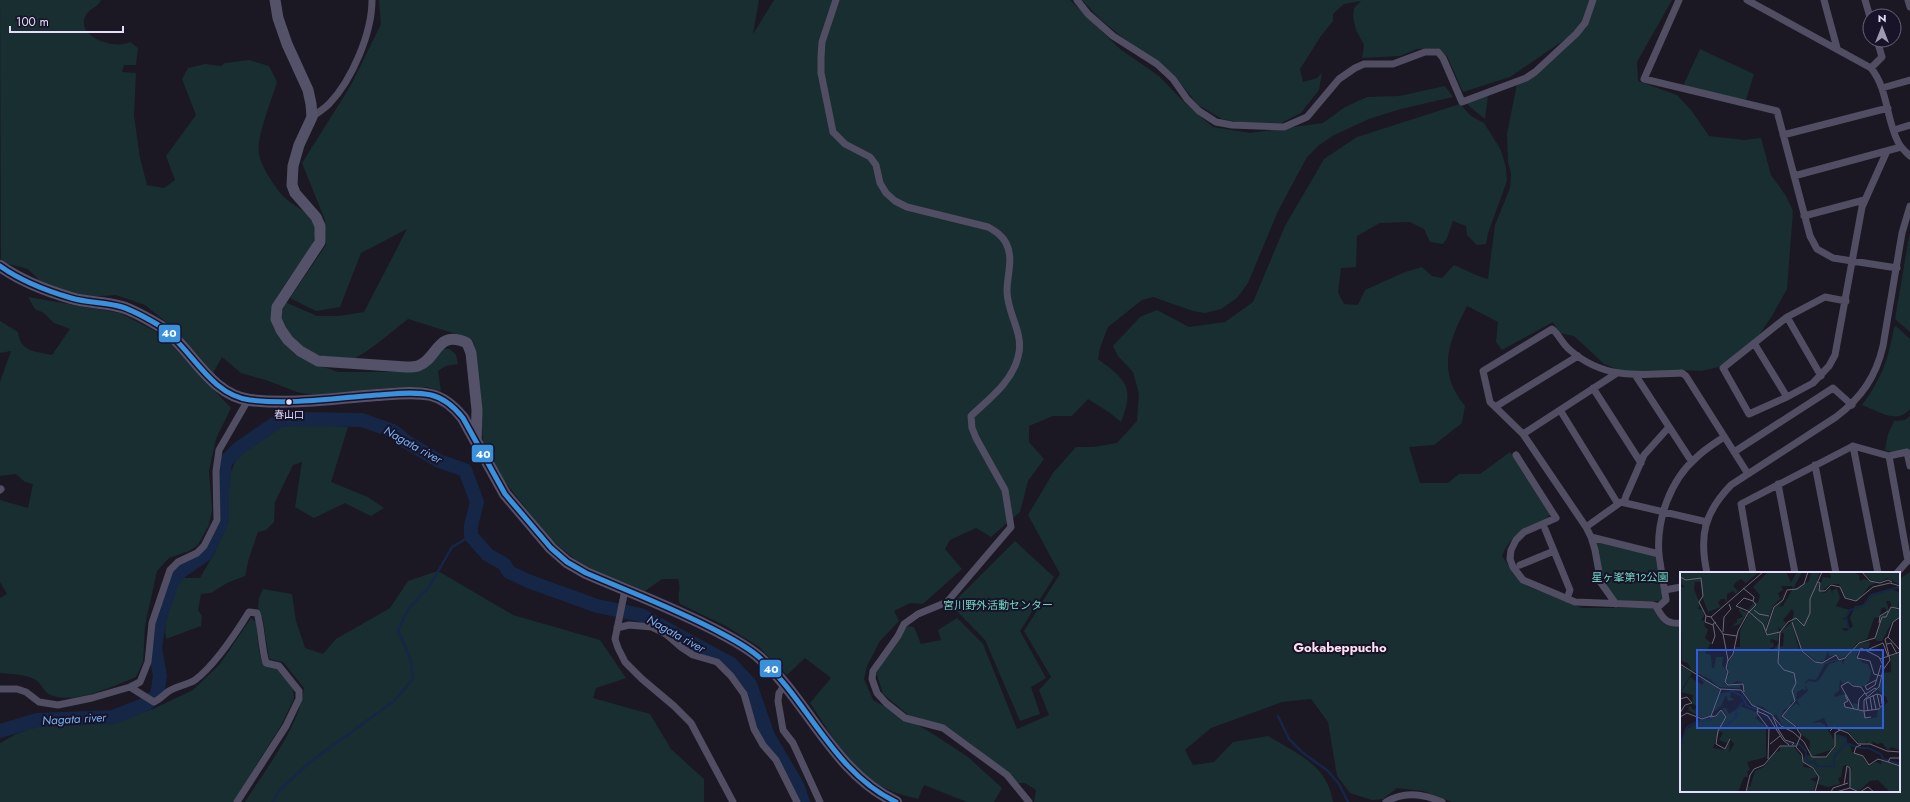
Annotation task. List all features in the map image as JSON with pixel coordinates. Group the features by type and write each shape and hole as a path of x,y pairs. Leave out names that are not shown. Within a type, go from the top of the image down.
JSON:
{"main road":[{"path":"0,266 10,273 43,288 72,298 122,307 141,315 173,336 219,385 236,396 248,400 274,402 395,394 432,396 455,408 463,418 500,487 551,548 568,562 624,594 674,610 734,640 759,657 785,685 845,764 871,787 896,802"}],"street":[{"path":"275,0 278,18 287,44 308,90 312,118"},
{"path":"372,0 372,11 365,40 346,80 328,104 312,118 299,145 293,166 292,185 295,193 316,217 320,226 320,242 277,307 276,319 281,330 300,351 318,361 406,367 419,366 438,347 448,340 458,339 467,343 471,353 477,410 476,442"},
{"path":"836,0 822,42 821,56 821,74 833,132 846,144 870,157 876,165 880,183 886,193 895,201 907,207 988,227 997,232 1005,242 1010,254 1007,290 1008,303 1019,335 1019,356 1012,372 1001,386 971,416 972,428 976,438 1005,490 1011,528 947,602 918,614 904,624 898,636 874,671 872,680 877,693 886,703 905,718 943,728 1007,775 1029,802"},
{"path":"1077,0 1088,14 1113,36 1157,64 1173,79 1187,99 1210,119 1216,122 1232,125 1284,127 1307,117 1339,78 1364,64 1393,64 1425,52 1438,52 1443,58 1462,102 1526,78 1576,34 1585,23 1593,0"},
{"path":"1679,0 1644,79 1777,110 1804,216 1810,236 1817,249 1833,258 1897,268"},
{"path":"1747,0 1871,68 1880,80 1894,130 1901,147 1910,156"},
{"path":"1824,0 1837,48"},
{"path":"1908,0 1910,7"},
{"path":"1871,68 1882,57 1879,48"},
{"path":"1882,88 1910,80"},
{"path":"1783,135 1888,108"},
{"path":"1894,130 1910,125"},
{"path":"1794,176 1901,147"},
{"path":"1846,301 1826,298 1786,317 1723,368 1749,414 1787,398 1809,386 1820,376 1835,355 1846,301 1864,200 1887,151"},
{"path":"1804,216 1864,200"},
{"path":"1707,572 1704,551 1706,522 1712,509 1721,496 1731,485 1852,405 1871,380 1879,363 1902,233 1910,206"},
{"path":"1786,317 1820,376"},
{"path":"1616,604 1601,583 1591,536 1586,527 1523,434 1490,402 1483,371 1552,329 1569,350 1598,368 1636,376 1682,373 1685,375 1748,474"},
{"path":"1754,343 1787,398"},
{"path":"1495,407 1578,356"},
{"path":"1523,434 1617,373"},
{"path":"1636,376 1692,462"},
{"path":"1593,388 1641,462"},
{"path":"1734,452 1833,388 1852,405"},
{"path":"0,689 17,689 26,692 39,702 58,705 92,698 130,687 140,682 146,669 152,623 170,570 178,562 197,554 204,546 217,520 216,472 220,450 248,400"},
{"path":"1560,410 1621,503 1706,522"},
{"path":"1586,527 1621,503 1626,496 1641,462 1648,451 1669,427"},
{"path":"1657,608 1666,600 1659,554 1660,527 1668,498 1692,462 1706,449 1724,437"},
{"path":"1853,446 1878,572"},
{"path":"1753,572 1741,508 1742,504 1853,446 1890,456 1907,452 1910,466"},
{"path":"1516,455 1556,518 1524,532 1516,540 1511,550 1512,567 1522,580 1575,602 1653,605 1668,623 1680,623"},
{"path":"1890,456 1909,559 1898,572"},
{"path":"1815,465 1836,572"},
{"path":"1778,484 1795,572"},
{"path":"1545,529 1570,590 1567,599"},
{"path":"1591,536 1659,554"},
{"path":"1520,564 1554,551"},
{"path":"1665,590 1680,587"},
{"path":"624,594 615,639 626,662 691,723 733,802"},
{"path":"130,687 143,697 154,702 162,699 169,692 193,681 205,671 249,612 257,612 261,624 263,652 266,663 279,666 298,691 298,700 286,726 237,802"},
{"path":"617,625 652,627 666,634 680,647 693,656 717,662 731,676 744,694 754,729 763,745 776,760 797,802"},
{"path":"785,685 780,693 778,702 783,730 793,743 820,802"},
{"path":"1386,802 1395,796 1408,794 1442,802"}],"green space":[{"path":"0,0 101,0 86,15 84,23 86,30 98,40 106,43 123,44 130,42 138,48 136,65 124,65 122,72 136,73 134,116 140,158 147,185 164,188 175,180 166,156 196,115 182,79 188,68 205,64 221,66 225,63 249,60 269,66 277,82 260,138 260,159 269,178 281,194 304,211 313,220 315,226 315,234 312,245 278,295 272,307 279,337 294,354 315,364 338,372 405,372 441,349 450,349 456,355 458,364 446,366 438,371 441,391 426,387 402,387 312,395 297,392 266,380 241,373 222,357 213,373 177,331 145,305 116,295 85,297 42,283 28,269 1,262"},
{"path":"379,0 759,0 753,34 774,0 1070,0 1120,49 1159,76 1185,103 1213,127 1250,133 1323,123 1345,107 1367,97 1399,96 1445,86 1453,97 1401,109 1369,119 1334,135 1319,145 1307,157 1278,211 1248,283 1237,298 1221,309 1205,313 1193,311 1153,297 1142,300 1108,327 1100,348 1098,359 1115,373 1125,385 1127,400 1121,422 1088,399 1072,416 1053,416 1029,426 1029,442 1044,459 1028,481 1020,512 991,537 976,528 950,540 945,549 962,569 923,604 910,603 894,611 899,621 880,641 867,666 864,679 873,700 930,732 968,757 1002,788 994,802 967,802 924,785 918,799 883,787 860,771 850,761 810,703 831,678 805,658 787,675 759,647 726,626 680,604 678,579 662,579 645,591 591,569 576,560 549,538 502,478 483,442 476,351 472,339 408,319 361,355 347,361 339,361 321,356 303,347 289,335 284,328 281,318 285,302 317,316 339,316 364,312 407,229 361,253 340,307 316,311 290,298 326,245 325,220 302,163 351,85 381,24"},
{"path":"1082,0 1592,0 1587,17 1570,36 1510,77 1463,92 1447,56 1437,48 1417,49 1400,56 1362,58 1364,45 1356,30 1353,16 1354,8 1361,1 1344,4 1333,14 1333,21 1321,36 1300,69 1303,82 1317,78 1322,73 1319,90 1301,113 1281,123 1237,122 1222,119 1198,105 1174,75 1122,37 1100,19"},
{"path":"1597,0 1672,0 1637,62 1638,81 1677,95 1691,110 1709,136 1744,140 1761,138 1771,175 1786,196 1793,211 1787,289 1772,316 1759,335 1719,367 1701,371 1682,370 1649,373 1619,370 1604,364 1574,336 1559,333 1553,322 1502,350 1496,342 1498,322 1467,306 1455,331 1448,356 1448,368 1451,381 1456,393 1465,406 1462,423 1434,445 1409,447 1420,483 1448,483 1459,474 1480,474 1510,452 1550,514 1547,518 1520,532 1510,541 1502,556 1513,572 1527,586 1582,608 1650,608 1656,610 1659,618 1668,626 1680,627 1680,792 1900,792 1900,578 1910,572 1910,802 1452,802 1423,791 1397,788 1383,799 1372,800 1350,793 1337,776 1328,722 1311,699 1282,702 1211,728 1185,750 1193,765 1214,762 1233,742 1268,736 1300,755 1317,769 1330,789 1333,802 1034,802 1036,790 1025,783 1018,783 975,747 944,725 913,719 883,694 876,672 907,626 914,627 921,644 941,640 938,630 957,618 983,644 1017,729 1049,715 1039,690 1051,677 1024,631 1060,574 1028,515 1053,473 1076,447 1093,447 1117,443 1137,421 1139,394 1133,372 1118,356 1113,346 1140,317 1157,310 1189,327 1225,322 1253,302 1285,226 1324,159 1357,137 1460,104 1471,116 1484,123 1501,150 1506,168 1507,181 1488,233 1486,244 1477,245 1467,235 1466,226 1453,221 1447,238 1443,244 1430,242 1424,229 1410,222 1380,223 1357,236 1356,267 1341,268 1338,293 1344,304 1358,305 1365,290 1405,272 1422,267 1432,276 1442,278 1454,265 1475,275 1488,279 1495,225 1510,188 1511,174 1508,162 1507,134 1517,84 1530,79 1586,28"},
{"path":"1700,49 1754,74 1746,100 1683,86"},
{"path":"1488,96 1485,119 1467,103"},
{"path":"1910,237 1910,332 1895,319"},
{"path":"28,297 120,313 155,331 169,342 231,408 216,439 209,471 212,510 209,525 198,545 189,551 169,558 157,571 145,626 143,662 136,677 94,693 70,698 49,694 36,680 32,678 0,673 0,598 7,594 0,582 0,500 28,508 33,484 25,482 16,474 0,476 0,382 11,351 0,353 0,321 18,332 19,339 29,350 52,355 70,329 54,323 44,313 35,309"},
{"path":"1896,326 1910,339 1910,409 1905,414 1893,416 1862,405 1875,386 1887,359 1894,328"},
{"path":"1910,416 1910,451 1892,452 1885,450 1888,434 1894,421 1905,420"},
{"path":"322,425 348,427 331,482 368,497 384,508 371,516 345,503 314,518 295,507 302,462 293,465 275,502 274,522 266,530 258,532 249,558 245,576 227,583 211,593 201,594 198,610 202,616 201,626 166,639 165,631 167,615 180,578 200,578 215,552 226,516 228,479 237,457 283,426"},
{"name":"宮川野外活動センター","path":"1015,541 1054,577 1020,631 1046,678 1031,687 1040,714 1020,721 985,640 951,605"},
{"name":"星ヶ峯第12公園","path":"1598,542 1654,556 1656,558 1663,599 1661,601 1620,602 1614,598 1609,592 1602,576 1596,544"},
{"path":"438,571 513,615 600,640 626,678 596,688 593,698 650,714 671,749 704,779 704,802 245,802 272,762 289,733 301,703 304,688 283,662 269,659 263,620 258,608 259,598 263,589 292,594 296,621 305,648 323,654 336,639 390,608 408,581"},
{"path":"251,618 256,622 259,651 263,664 277,669 293,689 294,698 282,724 233,802 0,802 0,743 16,734 39,726 112,723 153,709 193,690 220,664"}],"waterway":[{"name":"Nagata river","path":"0,731 37,720 113,717 146,704 157,695 160,676 155,648 159,621 172,582 180,572 206,554 222,521 222,492 225,462 239,448 280,420 362,420 393,431 405,441 439,461 465,470 477,502 471,526 471,536 488,555 504,564 509,572 528,581 597,606 641,615 731,664 750,684 768,736 797,785 803,802"},
{"path":"273,802 279,791 311,761 393,702 413,679 411,661 398,630 409,608 429,587 452,547 471,536"},
{"path":"1278,716 1289,739 1302,752 1328,771 1339,784 1348,802"}],"transit line":[{"name":"40","path":"0,266 25,281 53,292 77,300 122,307 146,318 160,326 171,335 212,380 223,389 236,396 250,400 281,402 411,393 436,396 445,401 463,418 505,494 551,548 567,562 586,573 686,616 729,637 750,650 777,676 838,755 855,773 874,789 896,802"}],"place":[{"name":"春山口","path":"289,402"}],"district":[{"name":"Gokabeppucho","path":"1340,647"}]}
